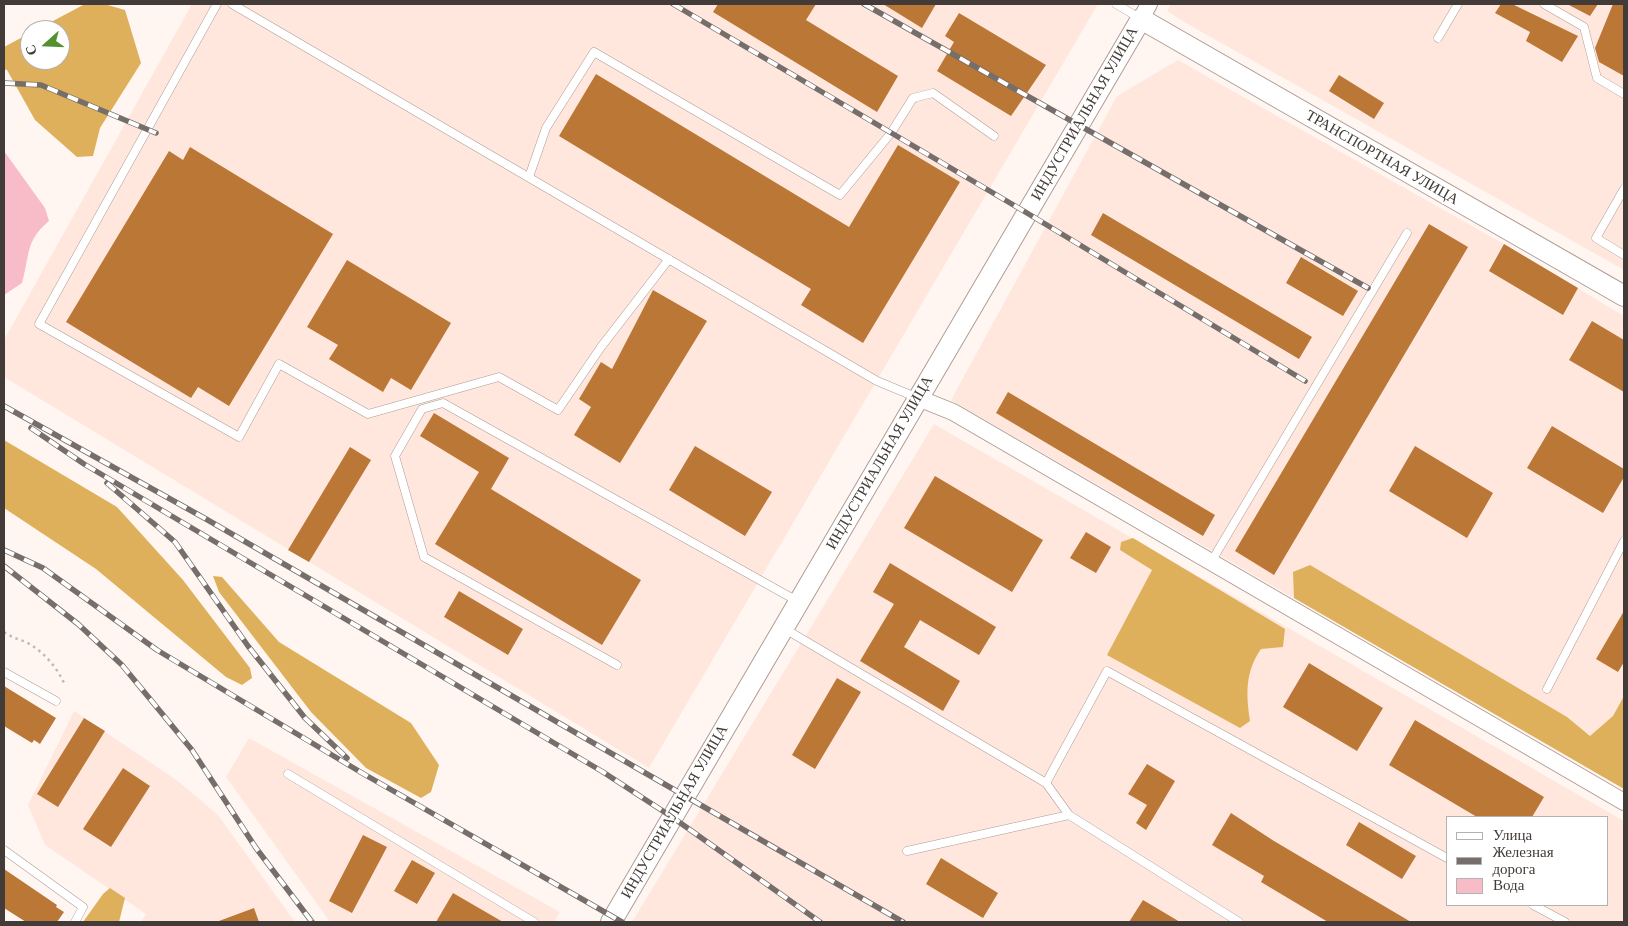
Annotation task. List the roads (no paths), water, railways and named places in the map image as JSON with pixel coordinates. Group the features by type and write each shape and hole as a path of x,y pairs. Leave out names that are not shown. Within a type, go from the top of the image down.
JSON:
{"street":[{"name":"ТРАНСПОРТНАЯ УЛИЦА","path":"1145,12 1624,296"},
{"name":"ИНДУСТРИАЛЬНАЯ УЛИЦА","path":"610,922 1145,12"},
{"path":"918,398 953,412 1624,802"}],"lane":[{"path":"217,4 39,324 239,437 280,364 368,414 499,377 558,410 601,347 669,259"},
{"path":"232,4 877,381 918,398"},
{"path":"1116,4 1145,12"},
{"path":"1438,38 1458,4"},
{"path":"1544,4 1584,27 1597,78 1624,94"},
{"path":"529,177 546,128 594,52 840,195 891,133 913,98 933,93 994,136"},
{"path":"1624,189 1596,238 1624,255"},
{"path":"1211,562 1407,233"},
{"path":"617,665 424,557 395,456 422,408 443,403 799,602"},
{"path":"1547,689 1624,541"},
{"path":"783,628 1046,783 1070,815 1239,922"},
{"path":"1046,783 1106,671 1446,857"},
{"path":"4,672 56,701"},
{"path":"288,774 534,922"},
{"path":"907,851 1070,815"},
{"path":"4,850 84,907 75,922"},
{"path":"1535,906 1565,922"}],"water":[{"path":"4,151 45,208 49,221 41,228 32,242 22,283 4,295"}],"railway":[{"path":"673,4 1027,213 1305,381"},
{"path":"864,4 1368,288"},
{"path":"4,83 41,85 156,133"},
{"path":"4,406 206,519 903,922"},
{"path":"31,428 84,464 603,772 672,817 820,922"},
{"path":"107,483 175,542 248,646 305,718 347,758"},
{"path":"4,550 43,568 157,650 362,773 622,922"},
{"path":"4,566 78,624 122,665 192,750 256,848 312,922"}]}
